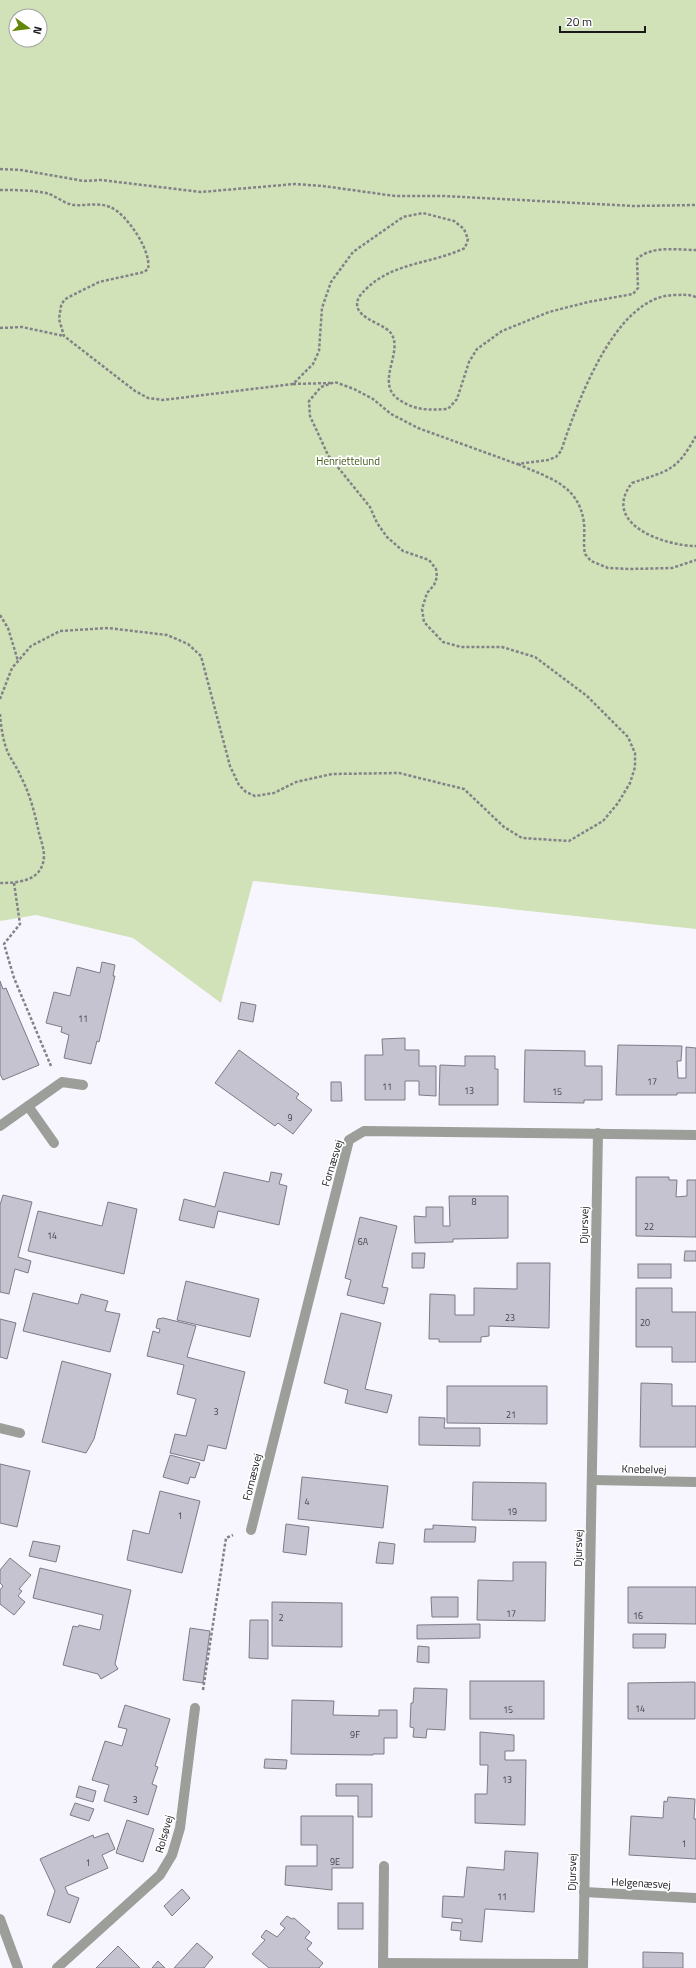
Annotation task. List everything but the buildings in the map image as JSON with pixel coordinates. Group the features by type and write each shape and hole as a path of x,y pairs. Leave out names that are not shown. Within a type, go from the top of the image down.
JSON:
{"street":[{"path":"0,1126 62,1082 83,1085"},
{"path":"28,1106 54,1143"},
{"name":"Fornæsvej","path":"251,1530 349,1140 364,1131 696,1135"},
{"name":"Djursvej","path":"384,1866 383,1965 583,1966 598,1133"},
{"path":"0,1428 20,1433"},
{"name":"Knebelvej","path":"592,1480 696,1482"},
{"name":"Rolsøvej","path":"57,1968 160,1875 172,1856 180,1828 195,1708"},
{"name":"Helgenæsvej","path":"584,1892 696,1898"},
{"path":"0,1919 18,1968"}],"path":[{"path":"0,169 21,170 84,181 101,180 201,192 295,184 336,187 395,196 444,196 634,206 696,205"},
{"path":"0,190 46,194 72,205 98,204 109,206 117,210 127,221 142,244 149,263 144,272 99,282 64,300 61,306 59,319 64,336"},
{"path":"293,384 314,364 318,352 322,308 331,282 353,252 403,217 423,213 454,221 464,229 468,239 465,248 451,254 392,270 373,283 359,296 357,302 358,308 366,318 388,330 393,336 394,348 389,385 395,398 410,406 425,410 448,409 457,399 469,362 477,349 502,331 549,312 588,302 633,294 638,288 637,259 643,254 652,250 696,250"},
{"path":"517,464 548,460 556,457 561,451 580,395 598,359 622,327 644,305 666,295 690,295 696,297"},
{"path":"0,328 22,327 64,336 135,391 148,398 163,400 293,384 335,382 354,389 373,399 391,414 418,428 517,464 562,483 572,493 580,507 584,523 585,554 591,561 608,568 630,569 672,568 696,560"},
{"path":"0,699 12,668 31,646 60,631 108,628 167,634 188,644 201,656 230,766 239,785 246,792 255,796 274,793 296,782 332,774 399,773 464,790 504,827 522,838 569,841 603,821 618,803 630,783 635,767 635,752 628,737 587,696 535,657 502,647 461,647 443,642 424,622 422,609 428,593 434,585 437,577 436,569 429,560 403,551 387,537 376,523 370,507 328,455 310,416 310,402 321,387 335,382"},
{"path":"696,436 685,457 674,468 632,483 628,489 624,503 627,519 631,525 644,532 685,546 696,546"},
{"path":"0,615 8,628 18,662"},
{"path":"0,714 1,729 8,752 22,777 33,809 44,856 41,868 28,880 14,883 0,882"},
{"path":"14,883 20,924 4,944 14,978 58,1085"},
{"path":"195,1708 204,1687 226,1538 251,1530"}],"green space":[{"name":"Henriettelund","path":"0,0 696,0 696,929 253,881 221,1003 133,938 36,915 0,921"}]}
